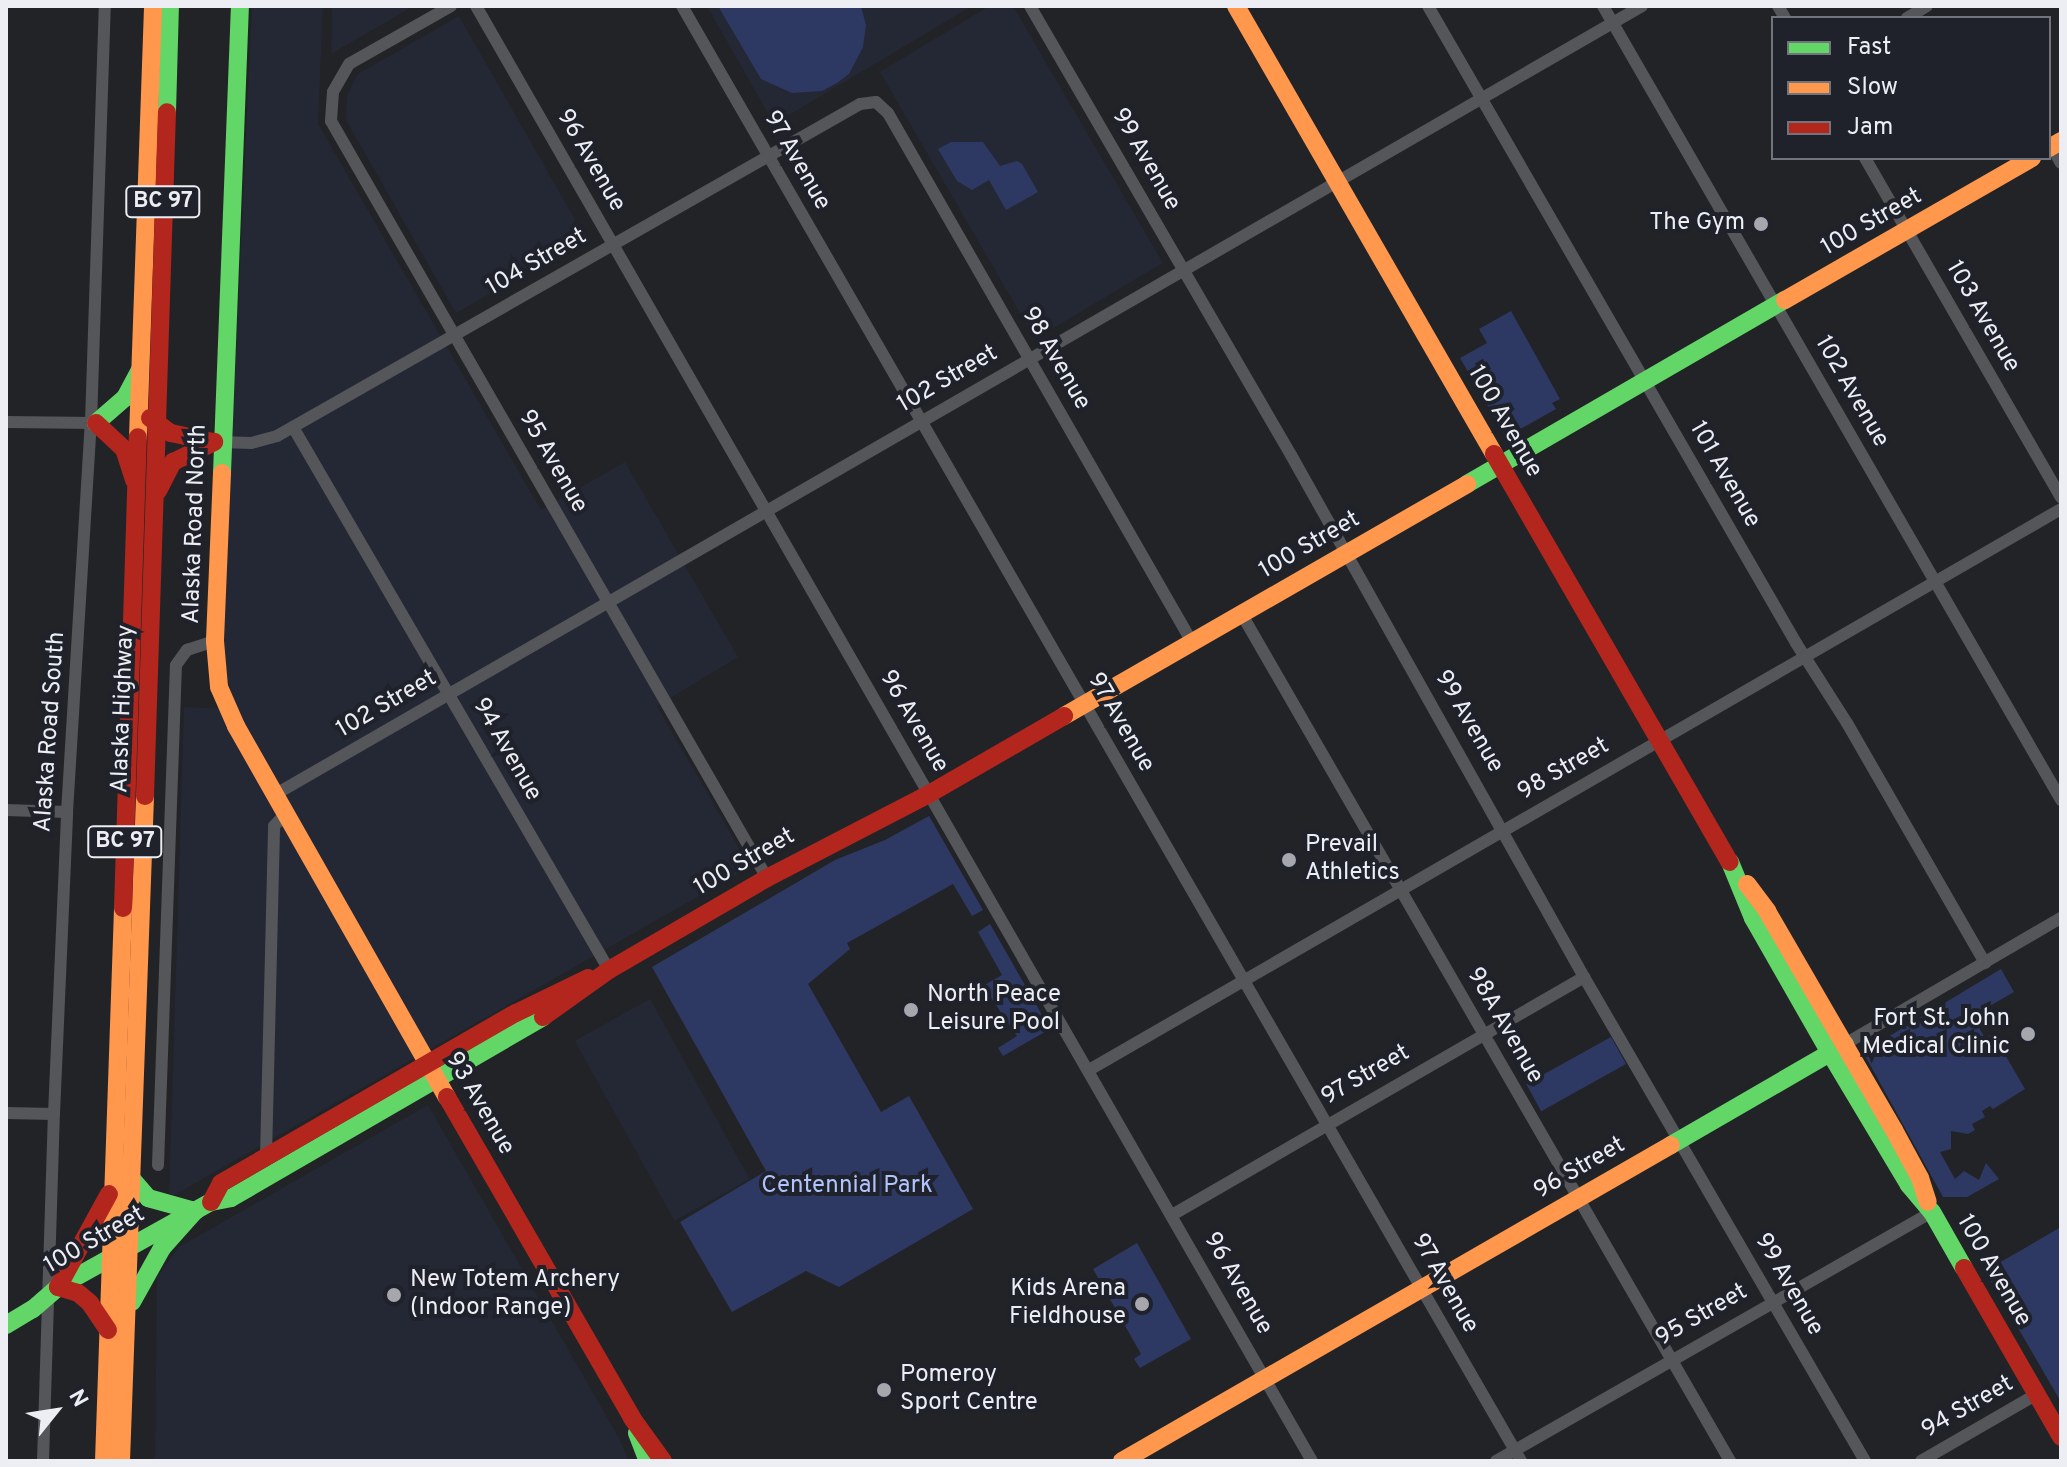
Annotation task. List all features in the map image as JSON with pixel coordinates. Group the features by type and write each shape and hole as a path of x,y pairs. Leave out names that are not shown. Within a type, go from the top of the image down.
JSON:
{"main road":[{"name":"Alaska Highway","path":"121,1461 131,1247 130,1177 147,497 140,443 153,6"},
{"name":"Alaska Highway","path":"104,1461 112,1187 147,497 156,467 159,427 170,6"},
{"name":"Alaska Road North","path":"215,641 219,442 240,6"},
{"name":"100 Avenue","path":"1236,6 1730,863 1753,918 1837,1048 1909,1185 1932,1212 2061,1437"},
{"name":"100 Street","path":"6,1325 54,1290 109,1258 203,1206 231,1198 302,1156 560,990 609,970 767,878 929,794 2029,160"},
{"path":"94,423 125,398 143,362"},
{"path":"159,398 180,425 219,442"},
{"path":"141,411 159,427 184,438 219,442"},
{"path":"94,423 140,443 156,467"},
{"path":"94,423 124,449 147,497 173,462 219,442"},
{"name":"93 Avenue","path":"215,641 217,677 225,705 632,1418 663,1461"},
{"name":"96 Street","path":"1122,1461 1837,1048"},
{"name":"100 Street","path":"203,1206 221,1183 343,1112 432,1071"},
{"path":"302,1156 309,1141 326,1131 343,1112"},
{"path":"130,1177 148,1198 203,1206"},
{"path":"108,1330 90,1303 78,1293 54,1290 112,1187"},
{"path":"129,1310 162,1248 203,1206"},
{"name":"93 Avenue","path":"632,1418 648,1461"}],"street":[{"name":"Alaska Road South","path":"43,1461 54,1290 54,1114 67,812 94,423 105,6"},
{"name":"95 Avenue","path":"451,6 349,64 333,92 331,121 767,878"},
{"name":"96 Avenue","path":"476,6 1312,1461"},
{"name":"97 Avenue","path":"682,6 1518,1456"},
{"name":"99 Avenue","path":"1030,6 1346,553 1584,977 1865,1461"},
{"name":"101 Avenue","path":"1428,6 1985,963"},
{"name":"102 Avenue","path":"1603,6 2061,800"},
{"name":"102 Street","path":"276,794 1642,6"},
{"name":"104 Street","path":"219,442 262,442 293,427 860,104 876,102"},
{"name":"98 Avenue","path":"876,102 888,113 1192,642"},
{"name":"103 Avenue","path":"1866,160 2061,497"},
{"path":"6,422 94,423"},
{"name":"94 Avenue","path":"293,427 609,970"},
{"name":"98 Street","path":"1089,1070 2061,509"},
{"name":"98A Avenue","path":"1241,613 1730,1461"},
{"name":"Alaska Road North","path":"158,1165 176,665 187,650 215,641"},
{"path":"6,810 67,812"},
{"path":"266,1157 274,826 287,812"},
{"name":"96 Street","path":"1837,1048 2061,918"},
{"name":"97 Street","path":"1172,1215 1584,977"},
{"path":"6,1113 54,1114"},
{"name":"95 Street","path":"1496,1461 1518,1456 1671,1359 1932,1212"},
{"name":"94 Street","path":"1921,1461 2037,1394"}],"shaded area":[{"path":"252,6 323,6 318,124 541,510 625,462 738,657 657,706 750,867 169,1198 184,707 235,709 222,656"},
{"path":"332,6 414,6 331,54"},
{"path":"707,6 972,6 774,124"},
{"path":"989,6 1013,6 1163,263 1035,339 880,72"},
{"path":"459,16 586,239 456,313 346,120 347,95 358,74"},
{"path":"650,999 750,1179 675,1221 575,1041"},
{"path":"428,1105 620,1440 629,1461 155,1461 157,1277 179,1247"}],"green space":[{"path":"718,6 861,6 866,25 863,47 849,74 837,83 822,91 792,93 761,79"},
{"path":"951,142 983,142 1000,166 1017,161 1022,164 1038,192 1006,210 989,180 972,190 957,181 938,149"},
{"path":"1511,311 1560,399 1552,403 1556,409 1506,437 1460,358 1487,343 1479,329"},
{"name":"Centennial Park","path":"929,816 983,910 972,916 953,884 847,943 850,949 808,984 881,1112 909,1096 973,1209 839,1287 806,1271 732,1312 680,1222 766,1171 652,967 835,860 885,840"},
{"path":"990,924 1050,1029 1003,1056 998,1048 1017,1036 983,986 1002,975 978,932"},
{"path":"2001,969 2014,992 1972,1016 1985,1038 1993,1034 2025,1089 1993,1109 1990,1106 1982,1111 1985,1117 1972,1124 1975,1130 1968,1134 1951,1131 1951,1149 1940,1152 1955,1179 1964,1171 1979,1180 1986,1163 1999,1179 1967,1197 1943,1197 1863,1052"},
{"path":"1611,1037 1626,1064 1541,1111 1526,1084"},
{"path":"2061,1227 2061,1402 1985,1271"},
{"name":"Kids Arena Fieldhouse","path":"1137,1243 1191,1339 1140,1368 1134,1359 1141,1354 1093,1269"}],"traffic: fast":[{"path":"167,112 170,6"},
{"path":"222,473 240,6"},
{"path":"1467,484 1785,300"},
{"path":"96,423 125,398 140,370"},
{"path":"1730,862 1753,918 1830,1053 1909,1185 1932,1212 1964,1268"},
{"path":"6,1325 33,1309 58,1287 211,1202 231,1198 543,1017"},
{"path":"1671,1145 1845,1044"},
{"path":"130,1177 148,1198 195,1211 162,1248 132,1302"},
{"path":"637,1433 648,1461"}],"traffic: slow":[{"path":"138,437 153,6"},
{"path":"1236,6 1494,454"},
{"path":"2051,147 2061,141"},
{"path":"1785,300 2029,160"},
{"path":"222,473 215,641 219,687 236,726 447,1097"},
{"path":"1064,716 1467,484"},
{"path":"121,1461 145,796"},
{"path":"1747,884 1767,911 1894,1130 1920,1178 1928,1202"},
{"path":"104,1461 123,908"},
{"path":"1122,1461 1671,1145"}],"traffic: jam":[{"path":"145,796 167,112"},
{"path":"150,418 171,433 213,442"},
{"path":"96,423 124,449 134,480"},
{"path":"123,908 138,437"},
{"path":"158,491 173,462 214,442"},
{"path":"1494,454 1730,862"},
{"path":"543,1017 609,970 767,878 929,794 1064,716"},
{"path":"211,1202 221,1183 516,1013 588,978"},
{"path":"447,1097 632,1418 663,1461"},
{"path":"108,1330 90,1303 78,1293 58,1287 109,1194"},
{"path":"1964,1268 2061,1437"}],"place":[{"name":"The Gym","path":"1761,224"},
{"name":"Prevail Athletics","path":"1289,860"},
{"name":"North Peace Leisure Pool","path":"911,1010"},
{"name":"Fort St. John Medical Clinic","path":"2028,1034"},
{"name":"New Totem Archery (Indoor Range)","path":"394,1295"},
{"name":"Kids Arena Fieldhouse","path":"1142,1304"},
{"name":"Pomeroy Sport Centre","path":"884,1390"}]}
